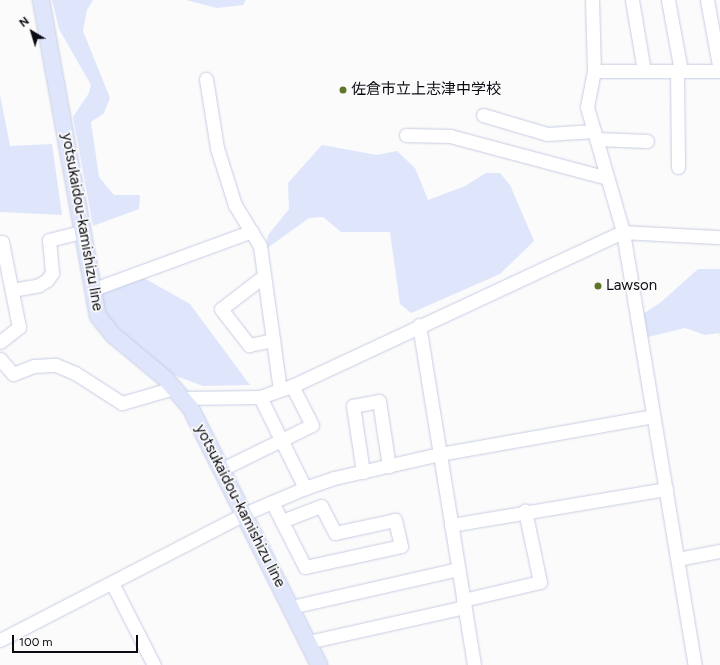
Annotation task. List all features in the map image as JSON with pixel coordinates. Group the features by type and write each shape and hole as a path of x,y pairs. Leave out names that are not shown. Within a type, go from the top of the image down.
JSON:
{"main road":[{"name":"yotsukaidou-kamishizu line","path":"41,0 66,132 91,290 98,316 105,327 178,393 191,409 319,665"}],"street":[{"path":"592,0 594,71 587,107 623,232 695,665"},
{"path":"632,0 644,71"},
{"path":"668,0 679,71 678,167"},
{"path":"594,71 720,71 707,0"},
{"path":"206,79 218,148 235,205 260,246 273,340 286,388 312,425 222,469"},
{"path":"483,114 547,134 595,135 647,141"},
{"path":"406,135 450,136 608,178"},
{"path":"91,290 252,231"},
{"path":"12,290 39,285 47,280 52,273 49,240 82,232"},
{"path":"0,359 14,374 34,366 56,365 75,373 122,403 178,393 260,397 286,388 623,232 720,237"},
{"path":"0,243 2,242 19,327 0,342"},
{"path":"264,276 221,309 250,345 273,340"},
{"path":"420,325 463,604 474,665"},
{"path":"260,397 305,488"},
{"path":"362,472 353,406 379,401 389,466"},
{"path":"0,640 244,514 305,488 362,472 440,454 653,416"},
{"path":"451,525 525,511 666,489"},
{"path":"272,502 306,567 401,546 395,520 335,533 321,506 282,521"},
{"path":"308,642 463,604 540,582 525,511"},
{"path":"678,559 720,551"},
{"path":"291,607 458,569"},
{"path":"112,583 154,665"}],"shaded area":[{"path":"52,0 93,0 87,10 83,31 110,98 104,113 91,122 99,177 114,195 140,195 139,209 93,226 73,117 89,93 91,85 59,29"},
{"path":"186,0 246,0 243,5 217,8"},
{"path":"0,95 10,146 52,144 62,215 0,212"},
{"path":"322,145 377,155 397,151 415,168 428,200 465,186 486,173 500,173 510,185 534,241 500,274 411,313 400,304 390,232 341,232 323,217 309,218 266,249 268,235 289,209 288,183"},
{"path":"698,269 720,269 720,336 719,333 705,335 685,328 648,337 643,314 660,303"},
{"path":"144,278 190,304 250,385 203,386 168,373 107,318 101,294"}],"place":[{"name":"佐倉市立上志津中学校","path":"343,90"},
{"name":"Lawson","path":"598,286"}]}
